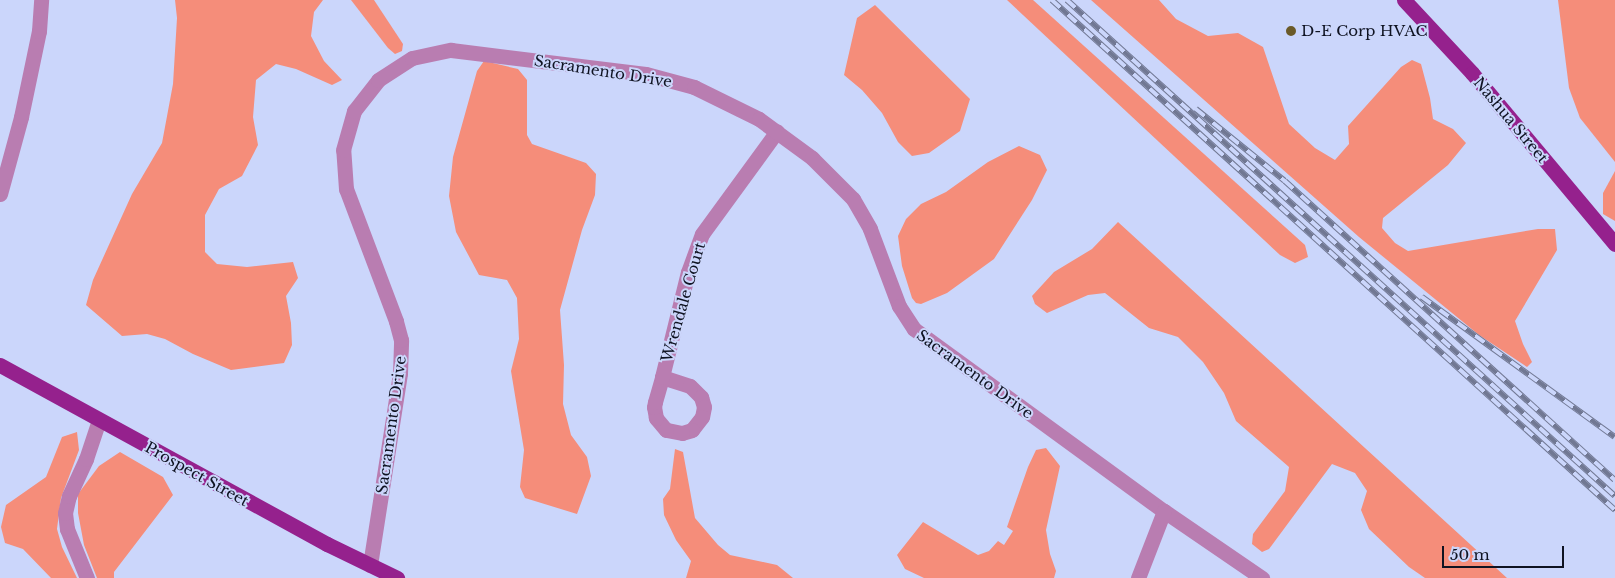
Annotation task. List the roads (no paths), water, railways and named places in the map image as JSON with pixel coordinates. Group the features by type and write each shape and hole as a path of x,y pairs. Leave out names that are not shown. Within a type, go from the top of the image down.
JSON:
{"main road":[{"name":"Nashua Street","path":"1404,0 1472,73 1615,244"},
{"name":"Prospect Street","path":"0,365 327,544 397,578"}],"street":[{"path":"0,194 21,117 38,32 41,0"},
{"name":"Sacramento Drive","path":"370,565 401,358 401,340 396,321 350,202 342,163 345,136 354,111 369,89 388,71 412,58 438,51 464,50 646,74 672,80 722,99 777,131 812,158 853,199 870,228 899,306 914,329 1164,511 1262,578"},
{"name":"Wrendale Court","path":"662,376 688,272 702,234 777,131"},
{"path":"87,578 67,529 65,513 69,496 86,459 99,420"},
{"path":"1138,578 1164,511"}],"railway":[{"path":"1052,0 1615,510"},
{"path":"1067,0 1615,496"},
{"path":"1196,109 1285,181 1615,480"},
{"path":"1422,297 1615,437"}],"place":[{"name":"D-E Corp HVAC","path":"1291,31"}]}
